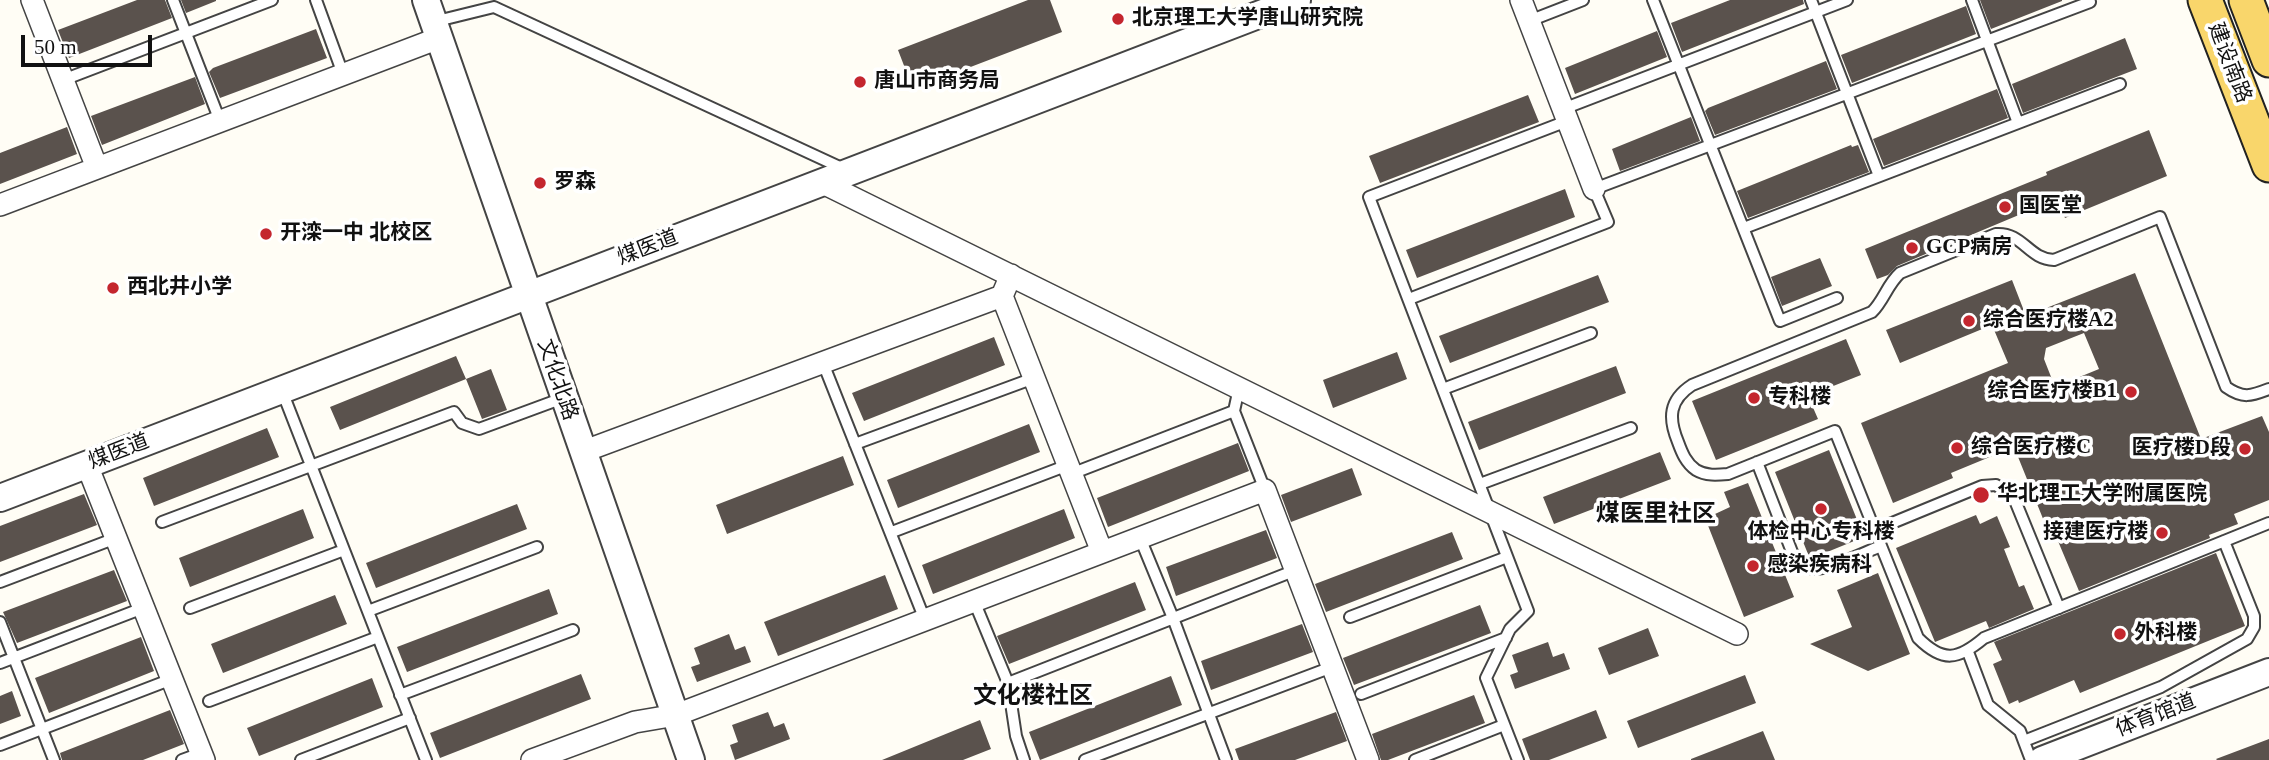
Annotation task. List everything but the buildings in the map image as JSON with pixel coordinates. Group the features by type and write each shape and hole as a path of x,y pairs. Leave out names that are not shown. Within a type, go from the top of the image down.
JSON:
{"main road":[{"name":"建设南路","path":"2205,0 2269,165"},
{"name":"建设南路","path":"2246,0 2269,60"}],"street":[{"path":"32,0 97,168"},
{"name":"煤医道","path":"0,498 1297,0"},
{"path":"1521,0 1594,189"},
{"path":"0,205 343,74 432,20"},
{"name":"文化北路","path":"432,20 691,760"},
{"path":"821,182 1737,634"},
{"path":"1011,275 1002,296 1102,552"},
{"path":"582,452 1002,296"},
{"path":"87,465 172,679 195,758"},
{"path":"532,760 635,722 676,715 1265,490 1367,760"},
{"name":"体育馆道","path":"2042,760 2269,672"}],"lane":[{"path":"173,0 220,121"},
{"path":"63,80 272,0"},
{"path":"316,0 343,74"},
{"path":"1529,21 1583,0"},
{"path":"1653,0 1780,321 1837,298"},
{"path":"1811,0 1879,176"},
{"path":"1518,760 1486,678 1510,629 1528,611 1369,197 1679,65 1847,0"},
{"path":"1972,0 2018,123"},
{"path":"1409,299 1608,222 1594,189 2090,2"},
{"path":"432,20 494,7 849,171"},
{"path":"1744,228 2120,84"},
{"path":"2269,389 2248,397 2226,387 2160,217 2054,260 2032,254 2021,240 2012,235 1996,234 1900,273 1872,312 1692,385 1676,398 1671,415 1672,428 1683,456 1694,469 1705,474 1728,474 1835,431 1918,638 1930,650 1943,656 1957,656 1968,652 1984,638 2269,523"},
{"path":"1443,389 1591,333"},
{"path":"823,363 925,620"},
{"path":"855,444 1034,378"},
{"path":"1239,388 1234,411 1265,490"},
{"path":"282,390 426,760"},
{"path":"162,522 454,412 462,423 479,429 563,398"},
{"path":"892,532 1234,411"},
{"path":"1480,484 1631,428"},
{"path":"1757,462 1793,552 1800,562 1810,568 1821,569 1881,546"},
{"path":"1875,530 1982,486 1996,485 2014,498 2059,608"},
{"path":"0,582 116,538"},
{"path":"1140,538 1226,760"},
{"path":"2024,741 2161,687 2247,639 2254,627 2254,616 2224,541"},
{"path":"368,611 537,547"},
{"path":"190,608 344,550"},
{"path":"1350,617 1507,557"},
{"path":"1008,683 1296,570"},
{"path":"974,601 1008,683 1016,736 1024,760"},
{"path":"0,663 143,608"},
{"path":"0,622 54,760"},
{"path":"400,695 572,630"},
{"path":"209,701 378,637"},
{"path":"1361,694 1506,638"},
{"path":"1968,652 1988,705 2020,731 2031,760"},
{"path":"1085,760 1332,667"},
{"path":"0,745 172,679"},
{"path":"301,760 410,718"},
{"path":"1415,760 1504,725"}],"place":[{"name":"北京理工大学唐山研究院","path":"1118,19"},
{"name":"唐山市商务局","path":"860,82"},
{"name":"罗森","path":"540,183"},
{"name":"国医堂","path":"2005,207"},
{"name":"开滦一中 北校区","path":"266,234"},
{"name":"GCP病房","path":"1912,248"},
{"name":"西北井小学","path":"113,288"},
{"name":"综合医疗楼A2","path":"1969,321"},
{"name":"综合医疗楼B1","path":"2131,392"},
{"name":"专科楼","path":"1754,398"},
{"name":"综合医疗楼C","path":"1957,448"},
{"name":"医疗楼D段","path":"2245,449"},
{"name":"华北理工大学附属医院","path":"1981,495"},
{"name":"体检中心专科楼","path":"1821,509"},
{"name":"接建医疗楼","path":"2162,533"},
{"name":"感染疾病科","path":"1753,566"},
{"name":"外科楼","path":"2120,634"}],"district":[{"name":"煤医里社区","path":"1656,515"},
{"name":"文化楼社区","path":"1033,697"}]}
